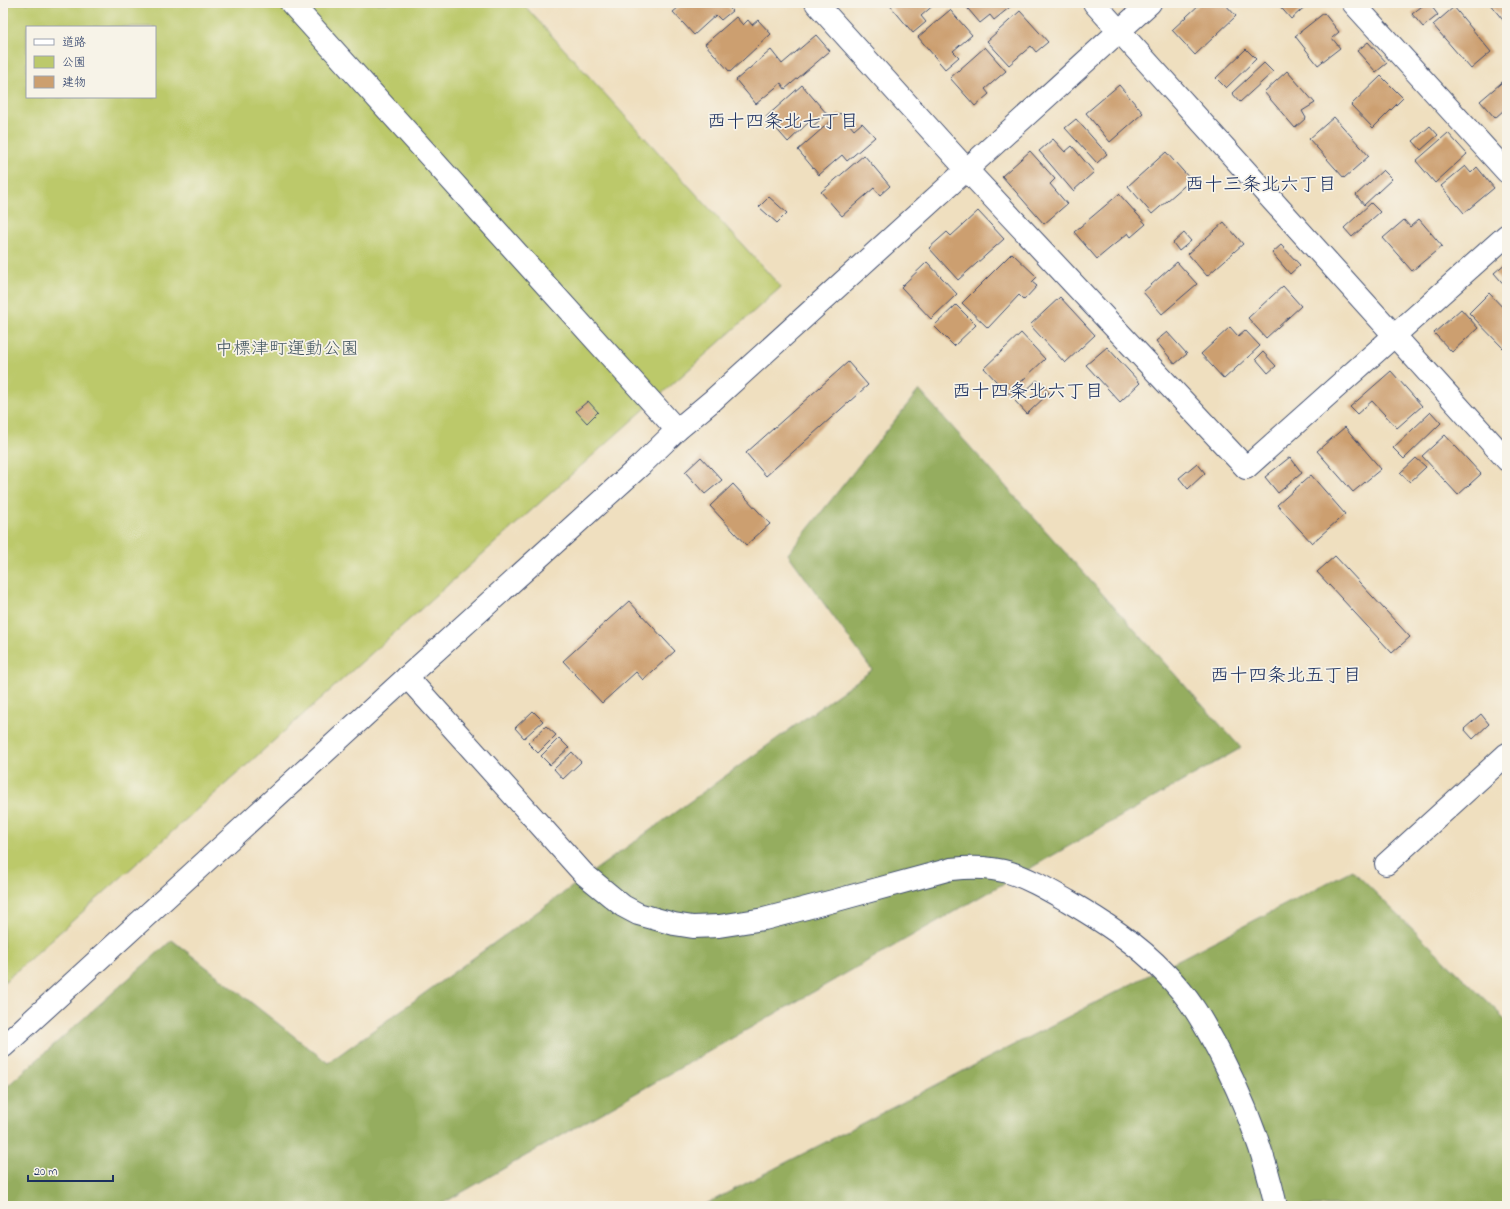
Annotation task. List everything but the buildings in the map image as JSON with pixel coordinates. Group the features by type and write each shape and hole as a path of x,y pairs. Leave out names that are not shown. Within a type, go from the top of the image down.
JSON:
{"street":[{"path":"290,3 677,430"},
{"path":"816,3 967,170 1246,468 1507,234"},
{"path":"1094,3 1507,460"},
{"path":"3,1047 642,464 677,430 713,400 1150,3"},
{"path":"1353,3 1507,172"},
{"path":"407,677 584,874 623,906 638,914 674,924 693,927 719,926 764,919 951,868 968,867 987,867 1010,871 1088,913 1136,947 1165,972 1194,1008 1235,1082 1257,1139 1271,1182 1276,1206"},
{"path":"1386,864 1507,754"}],"green space":[{"name":"中標津町運動公園","path":"3,3 522,3 781,287 3,983"},
{"path":"919,390 1241,748 438,1206 3,1206 3,1090 172,940 328,1063 872,670 788,554"},
{"path":"1352,870 1507,1021 1507,1206 702,1206"}],"district":[{"name":"西十四条北七丁目","path":"783,120"},
{"name":"西十三条北六丁目","path":"1261,183"},
{"name":"西十四条北六丁目","path":"1028,390"},
{"name":"西十四条北五丁目","path":"1286,674"}]}
